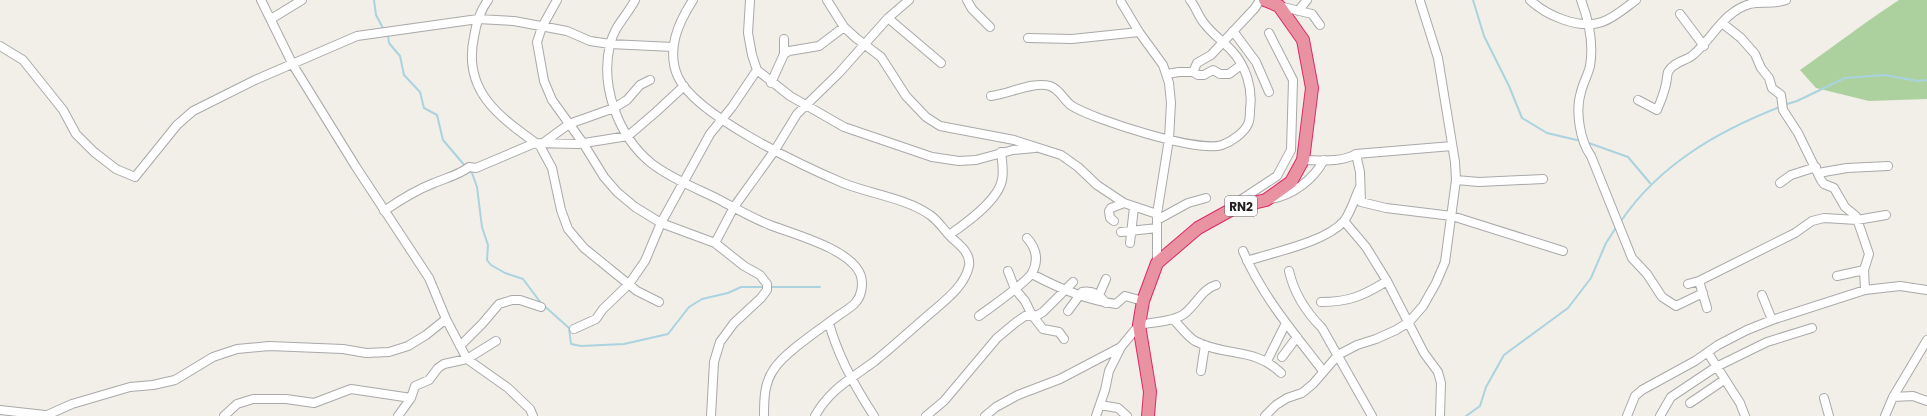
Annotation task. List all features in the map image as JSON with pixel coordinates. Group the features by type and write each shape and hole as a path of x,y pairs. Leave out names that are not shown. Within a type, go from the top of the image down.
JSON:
{"highway":[{"path":"1266,0 1279,6"},
{"name":"RN2","path":"1148,416 1150,392 1139,325 1143,301 1157,263 1198,228 1236,207 1266,200 1291,182 1303,160 1312,88 1303,40 1279,6"}],"street":[{"path":"261,0 293,65 384,211 429,278 446,319 467,358 508,388 530,409 533,416"},
{"path":"271,19 302,0"},
{"path":"488,0 478,19 471,53 472,73 477,86 494,111 539,143 552,168 561,210 568,230 584,248 629,284 659,302"},
{"path":"557,0 542,27 537,42 544,81 552,100 583,143 604,177 617,192 635,207 661,223 715,243 744,266 760,275 767,287 761,298 734,323 720,342 714,362 711,416"},
{"path":"635,0 618,22 610,44 608,81 614,108 628,136 637,149 651,163 682,182 768,224 820,242 848,260 860,275 862,288 856,302 787,356 774,369 766,384 764,416"},
{"path":"693,0 684,14 673,46 674,64 678,77 699,103 720,120 775,150 844,184 906,203 930,215 966,251 970,263 966,276 952,295 876,360 832,392 822,404 815,416"},
{"path":"750,0 748,33 752,55 757,70 771,83 790,96 844,127 932,157 959,161 976,160 1001,152 1040,148"},
{"path":"827,0 844,27 882,57 906,96 926,117 940,126 1014,140 1061,154 1078,167 1097,185 1124,203 1134,207 1157,221"},
{"path":"715,243 734,207 775,150 797,114 839,73 888,18 909,0"},
{"path":"967,0 972,9 990,28"},
{"path":"991,96 1040,84 1050,86 1059,91 1070,105 1080,110 1145,134 1208,147 1222,144 1237,137 1248,125 1251,101 1249,82 1232,51 1203,23 1190,0"},
{"path":"1193,72 1197,63 1212,55 1222,42 1255,8 1260,0"},
{"path":"1298,11 1307,0"},
{"path":"1530,0 1537,7 1552,15 1590,25 1602,22 1636,0"},
{"path":"1582,0 1590,25 1590,66 1580,93 1578,117 1584,147 1591,156 1632,258 1647,274 1662,297 1676,306 1704,293"},
{"path":"1638,100 1657,110 1663,99 1668,71 1676,63 1690,58 1704,46 1722,23 1734,12 1750,4 1775,4 1786,0"},
{"path":"1265,416 1276,404 1287,398 1302,393 1313,384 1338,355 1357,345 1376,339 1396,330 1409,322 1423,306 1436,283 1445,262 1456,180 1438,58 1420,1"},
{"path":"1121,2 1167,74 1171,103 1169,139 1157,221 1157,263"},
{"path":"1279,6 1312,14 1320,25"},
{"path":"1680,14 1704,46"},
{"path":"888,18 940,63"},
{"path":"0,46 23,60 63,110 76,134 94,152 116,169 135,178 177,125 193,111 212,100 255,80 293,65 335,44 357,36 478,19 514,21 567,31 590,42 673,46"},
{"path":"1722,23 1741,38 1755,54 1761,68 1769,78 1772,88 1781,95 1783,110 1798,133 1824,184 1834,188 1845,207 1856,216 1869,254 1864,270 1865,290"},
{"path":"784,54 789,51 819,46 844,27"},
{"path":"1233,31 1256,62 1269,92"},
{"path":"1028,38 1072,39 1139,32"},
{"path":"1236,207 1242,199 1278,176 1291,150 1293,80 1269,33"},
{"path":"771,83 784,54 784,39"},
{"path":"1167,74 1193,72 1198,76 1204,75 1213,70 1220,74 1229,74 1241,65"},
{"path":"574,329 596,320 602,309 629,284 645,261 661,223 682,182 710,134 720,120 732,108 757,70"},
{"path":"384,211 406,196 466,169 476,168 539,143 569,124 614,108 626,100 640,85 650,80"},
{"path":"539,143 583,143 628,136 684,86"},
{"path":"1303,160 1348,158 1356,154 1452,146"},
{"path":"949,235 979,213 999,189 1002,180 1001,152"},
{"path":"1356,154 1360,172 1361,202 1386,208 1452,216 1563,251"},
{"path":"1266,200 1281,197 1304,184 1318,172 1324,160"},
{"path":"1780,183 1791,175 1817,170 1888,166"},
{"path":"1456,180 1479,182 1543,179"},
{"path":"1247,261 1316,239 1329,233 1344,220 1361,185"},
{"path":"1122,232 1157,221 1188,203 1206,198"},
{"path":"1114,221 1110,218 1109,211 1111,208 1124,203"},
{"path":"1130,243 1134,207"},
{"path":"1688,284 1700,282 1794,233 1812,221 1824,218 1857,220 1886,215"},
{"path":"1344,220 1366,247 1387,281 1424,353 1438,372 1441,383 1440,416"},
{"path":"979,316 1032,274 1036,258 1036,250 1028,238"},
{"path":"1243,251 1247,261 1286,322 1323,371"},
{"path":"1837,276 1864,270"},
{"path":"1008,271 1015,288 1043,329 1060,332 1064,339"},
{"path":"1289,271 1297,295 1314,320 1322,328 1372,416"},
{"path":"1032,274 1079,296 1106,303 1116,304 1125,296 1143,301"},
{"path":"1098,294 1106,279"},
{"path":"1321,302 1349,301 1366,294 1387,281"},
{"path":"926,416 944,402 997,338 1014,323 1025,316 1043,312 1073,282"},
{"path":"1700,282 1707,308"},
{"path":"1096,416 1106,390 1109,371 1121,347 1139,325 1173,319 1184,314 1210,287 1216,285"},
{"path":"1627,416 1635,396 1642,390 1741,333 1772,320 1865,290 1900,286 1927,290"},
{"path":"1068,311 1079,296 1085,291 1098,294 1106,303"},
{"path":"1762,295 1772,320"},
{"path":"460,346 499,304 512,300 520,300 541,307"},
{"path":"0,410 45,416 72,404 130,386 153,385 175,380 212,357 237,349 269,346 343,349 366,353 390,352 408,346 426,335 446,319"},
{"path":"1173,319 1194,340 1205,345 1236,354 1248,354 1267,361 1281,373"},
{"path":"1267,361 1286,322"},
{"path":"829,323 834,340 851,378 874,416"},
{"path":"1660,416 1671,397 1716,366 1767,342 1812,328"},
{"path":"1282,357 1297,337"},
{"path":"1885,416 1893,397 1927,340"},
{"path":"398,416 411,398 415,386 428,380 438,368 444,364 467,358 496,341"},
{"path":"1201,371 1205,345"},
{"path":"986,416 996,407 1018,395 1060,379 1121,347"},
{"path":"1708,353 1740,403 1745,416"},
{"path":"1690,403 1724,380"},
{"path":"224,416 236,404 253,399 286,399 302,403 314,403 351,389 411,398"},
{"path":"1893,397 1913,396 1927,401"},
{"path":"1824,398 1829,416"},
{"path":"1100,405 1118,408 1127,416"}],"green space":[{"path":"1899,0 1927,0 1927,99 1869,101 1816,88 1800,70 1874,17"}],"waterway":[{"path":"374,0 376,15 384,30"},
{"path":"1473,0 1484,36 1509,86 1522,118 1547,133 1581,141"},
{"path":"388,35 389,43 400,56 404,75 420,92 424,108 437,115 443,140 466,167"},
{"path":"1784,105 1797,101 1845,78 1884,75 1918,81 1927,80"},
{"path":"1621,221 1636,201 1653,183 1692,152 1734,127 1780,107"},
{"path":"1586,142 1628,157 1650,183"},
{"path":"468,170 472,173 477,187 482,227 488,245 487,260 491,265 505,273 523,279 541,303 569,328 571,344 581,346 624,344 668,334 689,307 702,299 728,293 741,287 765,287"},
{"path":"1466,416 1480,406 1486,387 1504,355 1568,308 1591,278 1606,243 1617,226"},
{"path":"769,287 820,287"}]}
